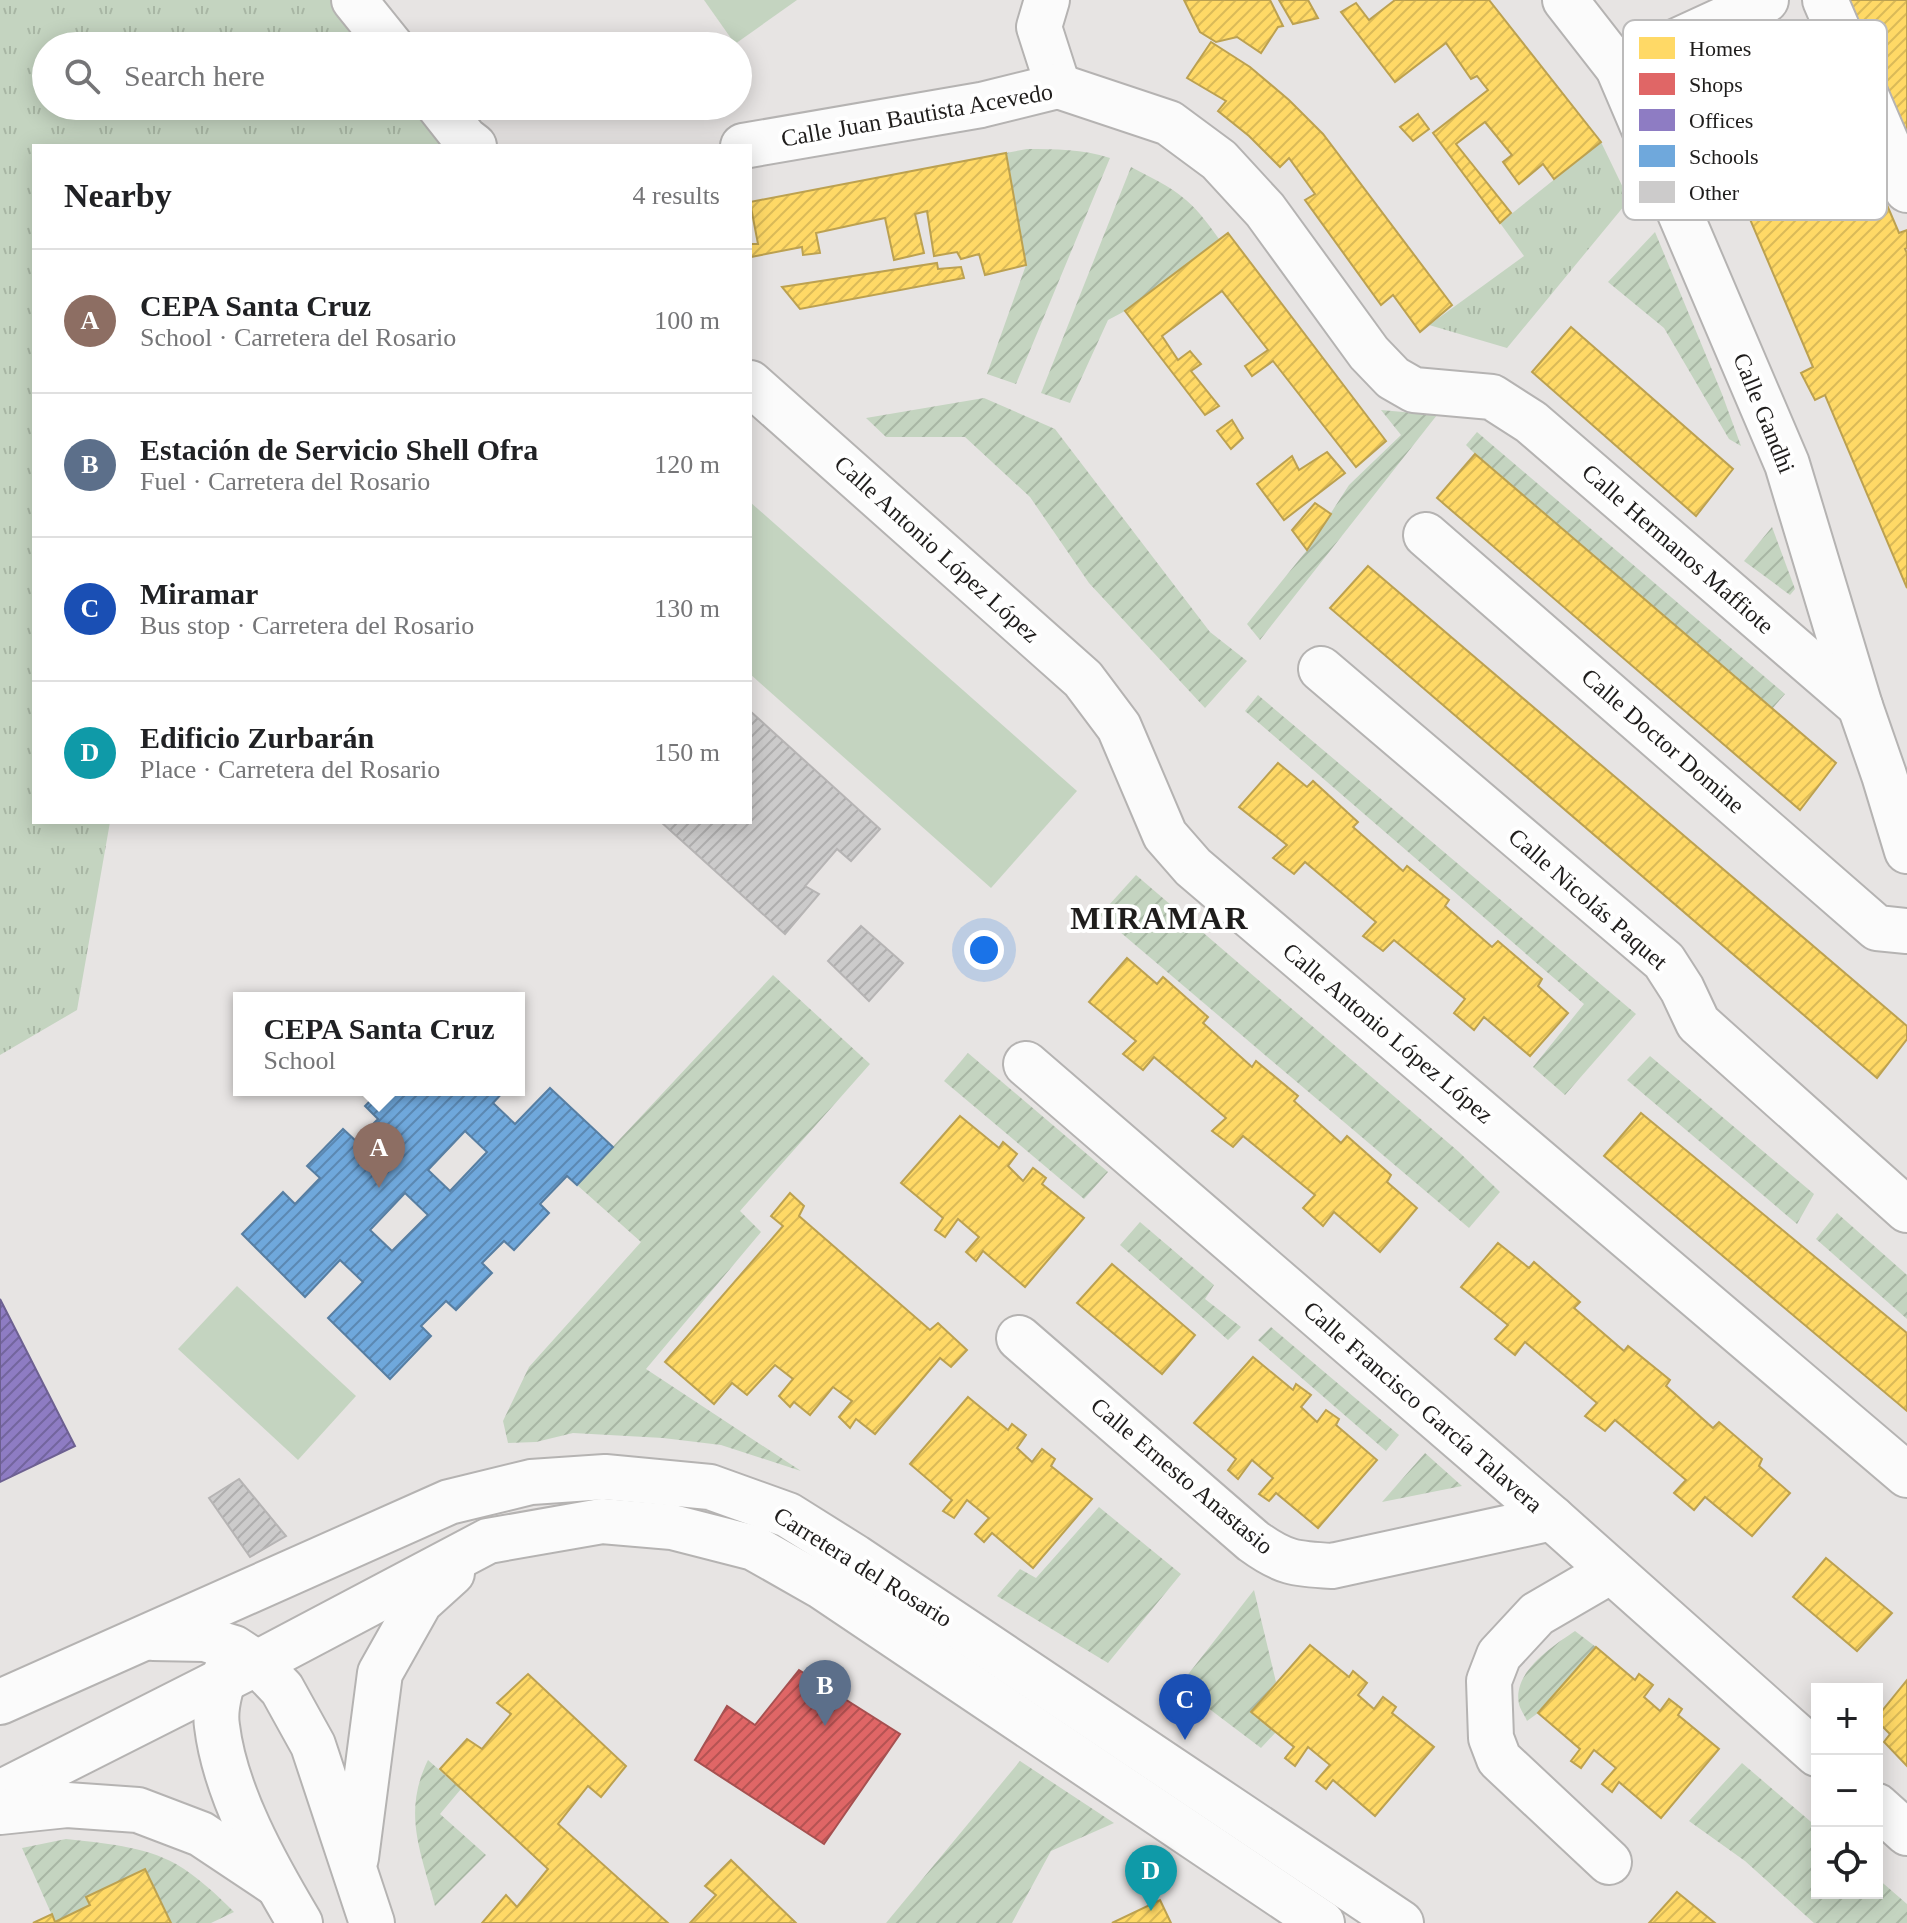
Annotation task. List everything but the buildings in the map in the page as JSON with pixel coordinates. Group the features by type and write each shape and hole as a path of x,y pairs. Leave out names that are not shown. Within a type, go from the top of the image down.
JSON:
{"street":[{"path":"354,0 380,32"},
{"path":"1047,0 1039,27 1058,86"},
{"name":"Calle Gandhi","path":"1565,0 1618,68 1623,80"},
{"path":"1722,20 1766,0"},
{"path":"1825,0 1834,20"},
{"path":"1618,68 1623,66"},
{"name":"Calle Juan Bautista Acevedo","path":"752,144 981,105 1058,86 1169,123 1219,160 1265,210 1369,353 1393,378 1414,390 1492,397"},
{"path":"450,120 471,144"},
{"path":"1887,144 1907,190"},
{"name":"Calle Gandhi","path":"1683,220 1787,464 1860,706 1895,768 1907,851"},
{"name":"Calle Antonio López López","path":"752,385 1083,679 1119,727 1165,835 1193,867 1907,1475"},
{"name":"Calle Hermanos Maffiote","path":"1492,397 1531,422 1860,706"},
{"name":"Calle Doctor Domine","path":"1426,535 1877,928 1907,931"},
{"name":"Calle Nicolás Paquet","path":"1321,669 1664,961 1698,1023 1907,1210"},
{"name":"Calle Francisco García Talavera","path":"1026,1064 1552,1518 1811,1749"},
{"name":"Calle Ernesto Anastasio","path":"1019,1338 1273,1555 1300,1564 1332,1566 1552,1518"},
{"name":"Carretera del Rosario","path":"0,1702 449,1502 531,1482 605,1477 710,1487 788,1515 855,1557 1401,1923"},
{"name":"Carretera del Rosario","path":"0,1793 238,1664 488,1541 602,1521 672,1527 754,1548 821,1586 1322,1923"},
{"path":"354,1868 380,1673 420,1602 488,1541"},
{"path":"1609,1862 1499,1759 1491,1738 1489,1681 1499,1655 1537,1614 1611,1571"},
{"path":"284,1574 238,1664 216,1723 229,1784 276,1884 300,1923"},
{"path":"141,1638 205,1639 238,1664 282,1689 313,1745 372,1923"},
{"path":"0,1812 67,1805 138,1810 201,1834 276,1884"},
{"path":"1883,1811 1907,1833"}],"green space":[{"path":"0,0 330,0 356,32 32,32 32,120 428,120 447,144 32,144 32,824 110,824 77,1010 0,1055"},
{"path":"704,0 797,0 752,32 727,32"},
{"path":"1601,142 1623,188 1623,207 1507,348 1429,325 1524,256 1500,223"},
{"path":"1027,149 1079,151 1110,158 1016,384 987,374 1026,265 1006,153"},
{"path":"1131,167 1186,200 1219,239 1125,311 1108,320 1070,403 1041,393"},
{"path":"1655,232 1741,446 1729,439 1664,328 1608,282"},
{"path":"984,398 1055,429 1210,632 1247,661 1205,708 1089,583 1030,497 965,437 886,437 866,418"},
{"path":"1381,410 1437,415 1260,640 1247,624 1307,550 1349,485 1401,435"},
{"path":"1477,432 1785,694 1772,709 1475,454 1466,445"},
{"path":"752,504 1077,791 991,888 752,676"},
{"path":"1772,527 1795,589 1790,595 1744,561"},
{"path":"1258,695 1636,1014 1565,1095 1533,1067 1584,1004 1245,711"},
{"path":"1136,875 1459,1152 1500,1192 1469,1228 1100,915"},
{"path":"773,975 870,1064 740,1211 761,1232 646,1369 801,1471 721,1445 663,1438 573,1433 536,1442 508,1443 503,1421 529,1367 641,1242 577,1185"},
{"path":"968,1053 1108,1172 1084,1199 944,1081"},
{"path":"1650,1056 1814,1194 1797,1224 1627,1080"},
{"path":"1837,1213 1907,1275 1907,1319 1816,1239"},
{"path":"1140,1222 1214,1285 1205,1299 1241,1327 1228,1340 1120,1245"},
{"path":"237,1286 356,1396 298,1460 178,1349"},
{"path":"1271,1327 1399,1435 1386,1451 1258,1340"},
{"path":"1425,1453 1462,1486 1382,1502"},
{"path":"1099,1507 1181,1574 1108,1663 997,1596 1020,1569 1036,1578"},
{"path":"1254,1590 1276,1682 1252,1712 1276,1732 1261,1748 1179,1686"},
{"path":"1575,1631 1596,1647 1538,1713 1527,1721 1519,1704 1518,1692 1522,1681 1536,1661"},
{"path":"428,1760 461,1789 440,1814 486,1855 435,1906 416,1833 415,1815 420,1779"},
{"path":"1020,1761 1114,1823 1051,1851 1012,1923 886,1923"},
{"path":"1742,1763 1811,1822 1811,1899 1883,1899 1883,1883 1907,1904 1907,1923 1814,1923 1745,1861 1689,1821"},
{"path":"66,1839 122,1846 164,1858 199,1880 234,1912 211,1923 171,1923 145,1869 87,1897 90,1905 55,1922 22,1848"}],"place":[{"name":"CEPA Santa Cruz","path":"379,1188"},
{"name":"Estación de Servicio Shell Ofra","path":"825,1726"},
{"name":"Miramar","path":"1185,1740"},
{"name":"Edificio Zurbarán","path":"1151,1911"}],"district":[{"name":"MIRAMAR","path":"1160,918"}]}
